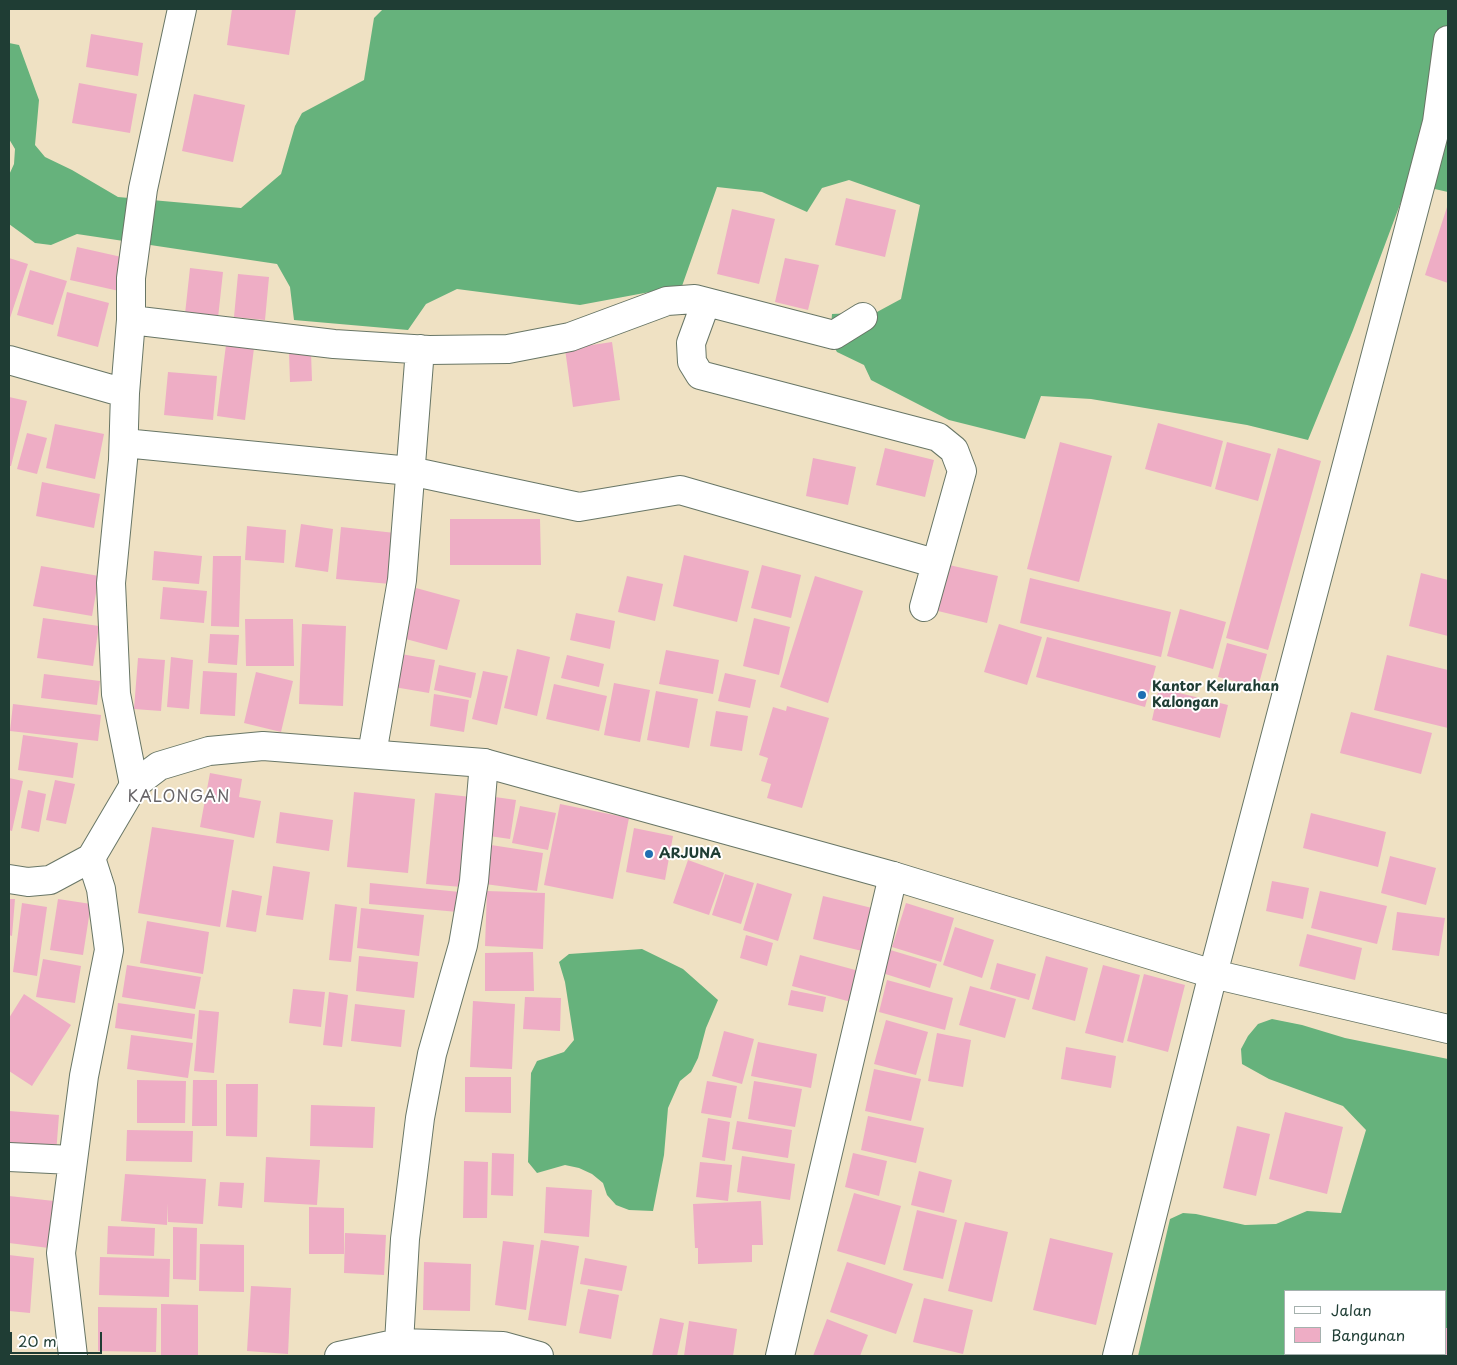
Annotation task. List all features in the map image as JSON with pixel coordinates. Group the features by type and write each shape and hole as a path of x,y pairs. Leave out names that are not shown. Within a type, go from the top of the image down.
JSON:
{"street":[{"path":"134,785 116,694 110,583 124,443 124,393 131,320 131,278 143,189 182,9"},
{"path":"1116,1356 1213,974 1437,122 1448,40"},
{"path":"131,320 334,344 420,349 508,349 570,337 667,301 695,299 834,335 863,317"},
{"path":"706,302 691,343 692,362 700,375 938,437 954,450 962,471 934,563 924,607"},
{"path":"372,754 402,580 420,349"},
{"path":"9,360 124,393"},
{"path":"124,443 410,472 579,507 680,490 934,563"},
{"path":"9,879 28,882 50,880 91,858 134,785 159,766 209,751 263,746 484,763 894,876 1213,974 1448,1029"},
{"path":"398,1342 405,1239 420,1118 432,1054 463,944 474,881 484,763"},
{"path":"73,1356 61,1253 84,1076 109,950 101,889 91,858"},
{"path":"780,1356 894,876"},
{"path":"9,1157 72,1160"},
{"path":"340,1356 398,1342 503,1346 539,1356"}],"green space":[{"path":"383,9 1448,9 1448,192 1408,183 1353,330 1308,440 1247,425 1091,399 1041,396 1025,439 949,420 871,380 864,365 837,352 830,340 832,314 877,312 901,299 920,205 849,180 822,188 807,212 762,192 717,187 682,286 580,305 457,289 426,304 408,330 294,320 290,287 277,264 77,234 51,245 35,243 9,224 9,175 14,164 15,149 9,139 9,43 19,45 39,100 35,145 45,157 72,170 118,197 241,208 281,174 295,126 302,113 364,80 374,18"},
{"path":"642,949 683,969 718,1000 706,1028 698,1058 691,1072 680,1081 668,1108 664,1155 653,1211 629,1210 616,1205 607,1195 603,1183 592,1174 579,1168 565,1165 537,1173 528,1162 531,1073 537,1061 564,1052 574,1040 565,982 559,962 569,954"},
{"path":"1272,1019 1302,1025 1345,1038 1448,1059 1448,1356 1138,1356 1170,1219 1183,1213 1245,1225 1276,1224 1307,1211 1341,1213 1366,1130 1343,1106 1269,1079 1242,1064 1241,1049 1248,1036 1258,1024"}],"building":[{"path":"232,9 296,9 289,55 227,45"},
{"path":"91,34 143,43 138,76 86,67"},
{"path":"79,83 137,94 130,133 72,123"},
{"path":"194,94 245,105 233,162 182,151"},
{"path":"846,198 896,210 885,257 835,245"},
{"path":"1448,204 1448,283 1425,275"},
{"path":"732,209 775,219 759,284 717,274"},
{"path":"77,247 126,258 119,291 70,280"},
{"path":"9,258 28,264 9,321"},
{"path":"785,258 819,265 808,310 775,302"},
{"path":"190,268 223,272 218,318 185,314"},
{"path":"30,270 67,281 53,325 17,315"},
{"path":"238,274 269,277 265,320 234,317"},
{"path":"67,292 109,303 98,347 57,336"},
{"path":"227,337 255,340 245,420 217,416"},
{"path":"612,342 620,400 573,407 565,349"},
{"path":"311,352 312,381 290,382 289,353"},
{"path":"168,372 217,376 213,420 164,415"},
{"path":"9,397 27,401 11,466 9,466"},
{"path":"1158,423 1223,441 1211,487 1145,469"},
{"path":"55,424 104,434 95,479 46,468"},
{"path":"27,433 47,438 37,474 17,469"},
{"path":"1060,442 1112,456 1079,582 1027,569"},
{"path":"1227,442 1271,454 1258,501 1215,489"},
{"path":"885,448 934,460 925,497 876,485"},
{"path":"1278,448 1321,461 1268,650 1226,638"},
{"path":"813,458 856,467 848,505 806,496"},
{"path":"42,482 100,494 94,528 36,516"},
{"path":"450,519 540,519 541,565 450,565"},
{"path":"301,524 333,529 328,572 295,567"},
{"path":"247,526 286,530 284,563 245,560"},
{"path":"341,527 395,533 390,584 336,579"},
{"path":"154,551 202,556 199,584 152,580"},
{"path":"684,555 749,571 737,622 673,606"},
{"path":"213,556 241,556 239,627 211,626"},
{"path":"762,565 801,575 791,618 751,608"},
{"path":"949,565 998,576 987,623 938,611"},
{"path":"41,566 99,576 92,616 33,606"},
{"path":"1421,573 1448,580 1448,636 1409,626"},
{"path":"627,576 663,584 655,621 618,612"},
{"path":"815,576 863,591 828,703 780,687"},
{"path":"1030,578 1171,612 1161,657 1020,623"},
{"path":"163,587 207,591 204,623 160,619"},
{"path":"416,588 460,600 447,650 402,638"},
{"path":"1180,609 1226,622 1213,669 1167,656"},
{"path":"576,613 615,621 610,649 570,640"},
{"path":"43,618 99,626 93,666 37,658"},
{"path":"754,618 790,627 779,675 743,666"},
{"path":"245,619 293,619 294,666 246,666"},
{"path":"302,624 346,626 343,706 299,704"},
{"path":"999,624 1042,637 1027,685 984,672"},
{"path":"210,634 239,635 237,665 208,663"},
{"path":"1047,637 1156,666 1145,707 1036,677"},
{"path":"1227,643 1267,654 1258,687 1218,677"},
{"path":"517,649 550,657 537,716 504,708"},
{"path":"666,650 719,660 713,694 659,684"},
{"path":"401,654 435,660 429,693 394,687"},
{"path":"567,655 604,664 599,687 561,678"},
{"path":"1387,655 1448,670 1448,728 1374,710"},
{"path":"171,657 193,660 189,709 167,707"},
{"path":"138,658 165,660 161,711 134,709"},
{"path":"439,665 476,673 471,698 434,690"},
{"path":"203,671 237,673 235,716 200,714"},
{"path":"483,671 508,676 497,725 472,719"},
{"path":"256,672 293,681 281,732 244,723"},
{"path":"725,673 756,680 750,708 718,701"},
{"path":"44,674 100,681 97,705 41,698"},
{"path":"614,683 650,690 640,742 604,735"},
{"path":"554,684 607,696 599,731 546,719"},
{"path":"1159,688 1228,705 1220,738 1152,720"},
{"path":"656,691 698,699 689,748 647,740"},
{"path":"434,694 469,700 464,732 430,726"},
{"path":"13,704 101,715 98,741 10,731"},
{"path":"787,706 829,718 802,808 767,798 771,784 761,781 768,758 759,755 773,707 786,711"},
{"path":"716,711 748,716 742,751 710,746"},
{"path":"1351,712 1432,733 1421,774 1340,753"},
{"path":"23,735 78,743 73,778 18,770"},
{"path":"210,773 242,779 239,797 261,801 254,838 200,827"},
{"path":"9,778 23,781 12,831 9,830"},
{"path":"55,780 75,784 66,824 46,820"},
{"path":"28,790 46,794 39,832 21,828"},
{"path":"354,792 415,799 408,873 347,867"},
{"path":"435,793 471,797 462,887 426,884"},
{"path":"495,797 516,800 510,839 489,836"},
{"path":"560,804 629,818 613,899 544,885"},
{"path":"520,806 556,813 548,850 512,843"},
{"path":"280,812 333,820 329,851 276,843"},
{"path":"1311,813 1386,832 1378,867 1303,848"},
{"path":"152,827 234,840 220,927 138,913"},
{"name":"ARJUNA","path":"634,828 673,836 665,880 626,872"},
{"path":"491,845 543,853 537,891 485,884"},
{"path":"1390,856 1436,868 1426,905 1381,893"},
{"path":"688,860 724,873 709,915 673,903"},
{"path":"273,866 310,872 303,920 266,915"},
{"path":"725,874 754,883 741,924 712,915"},
{"path":"1272,881 1309,888 1303,919 1266,911"},
{"path":"370,883 460,892 458,912 369,904"},
{"path":"757,883 792,894 778,941 743,930"},
{"path":"232,890 262,896 256,932 226,927"},
{"path":"487,891 545,893 543,949 485,946"},
{"path":"1320,891 1387,906 1377,944 1311,928"},
{"path":"823,896 872,908 862,951 813,939"},
{"path":"9,899 15,899 12,936 9,935"},
{"path":"58,899 91,904 83,955 50,950"},
{"path":"22,903 47,907 37,976 13,972"},
{"path":"906,903 954,918 941,962 892,947"},
{"path":"335,904 357,907 351,962 329,960"},
{"path":"361,908 424,915 419,956 357,948"},
{"path":"1397,912 1445,918 1439,956 1392,950"},
{"path":"147,921 209,932 203,974 140,963"},
{"path":"955,927 994,940 982,978 943,965"},
{"path":"1307,934 1362,948 1355,980 1299,966"},
{"path":"746,935 773,943 767,966 740,958"},
{"path":"887,949 937,964 930,988 879,972"},
{"path":"533,952 534,991 485,991 485,953"},
{"path":"800,955 859,971 851,1002 792,986"},
{"path":"359,956 418,962 414,998 356,991"},
{"path":"1046,956 1088,968 1075,1021 1032,1009"},
{"path":"43,959 81,966 75,1003 36,997"},
{"path":"997,963 1036,974 1029,1000 990,989"},
{"path":"127,965 201,977 195,1009 122,997"},
{"path":"1103,965 1140,975 1123,1043 1085,1033"},
{"path":"1144,974 1185,985 1168,1052 1127,1041"},
{"path":"887,980 953,998 945,1030 879,1012"},
{"path":"970,986 1016,999 1005,1038 959,1025"},
{"path":"293,989 325,992 321,1027 289,1023"},
{"path":"791,990 826,997 823,1012 788,1005"},
{"path":"329,992 348,995 342,1047 323,1045"},
{"path":"24,994 71,1025 32,1086 9,1071 9,1018"},
{"path":"525,997 561,998 560,1031 523,1029"},
{"path":"473,1001 515,1004 512,1069 470,1067"},
{"path":"118,1003 195,1014 192,1039 115,1028"},
{"path":"355,1004 405,1010 401,1047 351,1041"},
{"path":"199,1010 219,1012 214,1073 194,1071"},
{"path":"886,1020 928,1032 916,1075 874,1064"},
{"path":"724,1031 754,1039 742,1084 712,1076"},
{"path":"937,1033 971,1040 963,1087 928,1081"},
{"path":"131,1035 193,1043 188,1078 127,1069"},
{"path":"758,1042 817,1054 811,1088 751,1076"},
{"path":"1066,1047 1116,1056 1111,1088 1061,1079"},
{"path":"874,1069 921,1079 911,1121 865,1111"},
{"path":"465,1077 511,1077 511,1113 465,1112"},
{"path":"137,1080 186,1081 185,1123 137,1123"},
{"path":"193,1080 217,1080 217,1126 192,1126"},
{"path":"707,1081 737,1086 731,1118 701,1113"},
{"path":"754,1081 802,1089 795,1127 748,1119"},
{"path":"226,1084 258,1084 257,1137 226,1136"},
{"path":"311,1105 375,1107 373,1148 310,1146"},
{"path":"9,1111 59,1115 56,1154 9,1150"},
{"path":"1285,1112 1343,1127 1327,1194 1269,1179"},
{"path":"868,1116 924,1128 916,1163 861,1150"},
{"path":"708,1118 730,1122 725,1161 702,1157"},
{"path":"737,1121 792,1130 788,1158 732,1149"},
{"path":"1237,1126 1270,1134 1256,1196 1223,1188"},
{"path":"127,1130 193,1131 192,1162 126,1161"},
{"path":"492,1153 514,1154 513,1196 491,1195"},
{"path":"853,1153 887,1161 879,1196 845,1187"},
{"path":"742,1156 795,1164 790,1200 737,1192"},
{"path":"266,1157 320,1160 317,1205 264,1202"},
{"path":"464,1161 488,1162 487,1218 463,1218"},
{"path":"700,1162 732,1165 728,1201 696,1197"},
{"path":"919,1171 952,1180 944,1213 911,1205"},
{"path":"125,1174 206,1179 203,1224 168,1222 168,1203 167,1225 121,1221"},
{"path":"220,1182 244,1183 242,1208 218,1206"},
{"path":"546,1187 592,1190 589,1237 544,1233"},
{"path":"854,1193 901,1206 885,1265 837,1251"},
{"path":"9,1196 54,1201 49,1248 9,1243"},
{"path":"761,1201 763,1245 752,1245 752,1262 698,1264 698,1248 695,1248 693,1204"},
{"path":"309,1207 344,1208 344,1254 309,1254"},
{"path":"917,1210 957,1220 943,1279 903,1270"},
{"path":"965,1222 1008,1232 992,1302 948,1291"},
{"path":"108,1226 155,1228 154,1256 107,1254"},
{"path":"173,1227 197,1228 196,1280 173,1279"},
{"path":"345,1233 386,1235 384,1275 344,1273"},
{"path":"1050,1238 1113,1253 1096,1325 1033,1310"},
{"path":"541,1240 579,1246 566,1326 528,1320"},
{"path":"503,1241 534,1245 526,1310 495,1305"},
{"path":"200,1244 244,1245 244,1292 199,1291"},
{"path":"9,1255 34,1258 30,1313 9,1311"},
{"path":"100,1257 170,1259 169,1297 99,1295"},
{"path":"585,1258 627,1266 622,1291 580,1284"},
{"path":"424,1262 471,1264 470,1311 423,1310"},
{"path":"847,1262 913,1284 896,1334 830,1312"},
{"path":"251,1286 291,1288 288,1354 247,1351"},
{"path":"588,1289 619,1295 611,1339 579,1333"},
{"path":"924,1298 973,1310 963,1354 913,1342"},
{"path":"161,1304 198,1305 198,1356 161,1355"},
{"path":"98,1307 157,1308 156,1352 98,1351"},
{"path":"660,1318 684,1323 677,1356 652,1356"},
{"path":"827,1319 868,1335 860,1356 813,1356"},
{"path":"689,1321 737,1329 733,1356 684,1356"},
{"path":"1448,1328 1448,1356 1350,1355 1447,1355"}],"place":[{"name":"Kantor Kelurahan Kalongan","path":"1142,695"},
{"name":"ARJUNA","path":"649,854"}],"district":[{"name":"KALONGAN","path":"179,798"}]}
